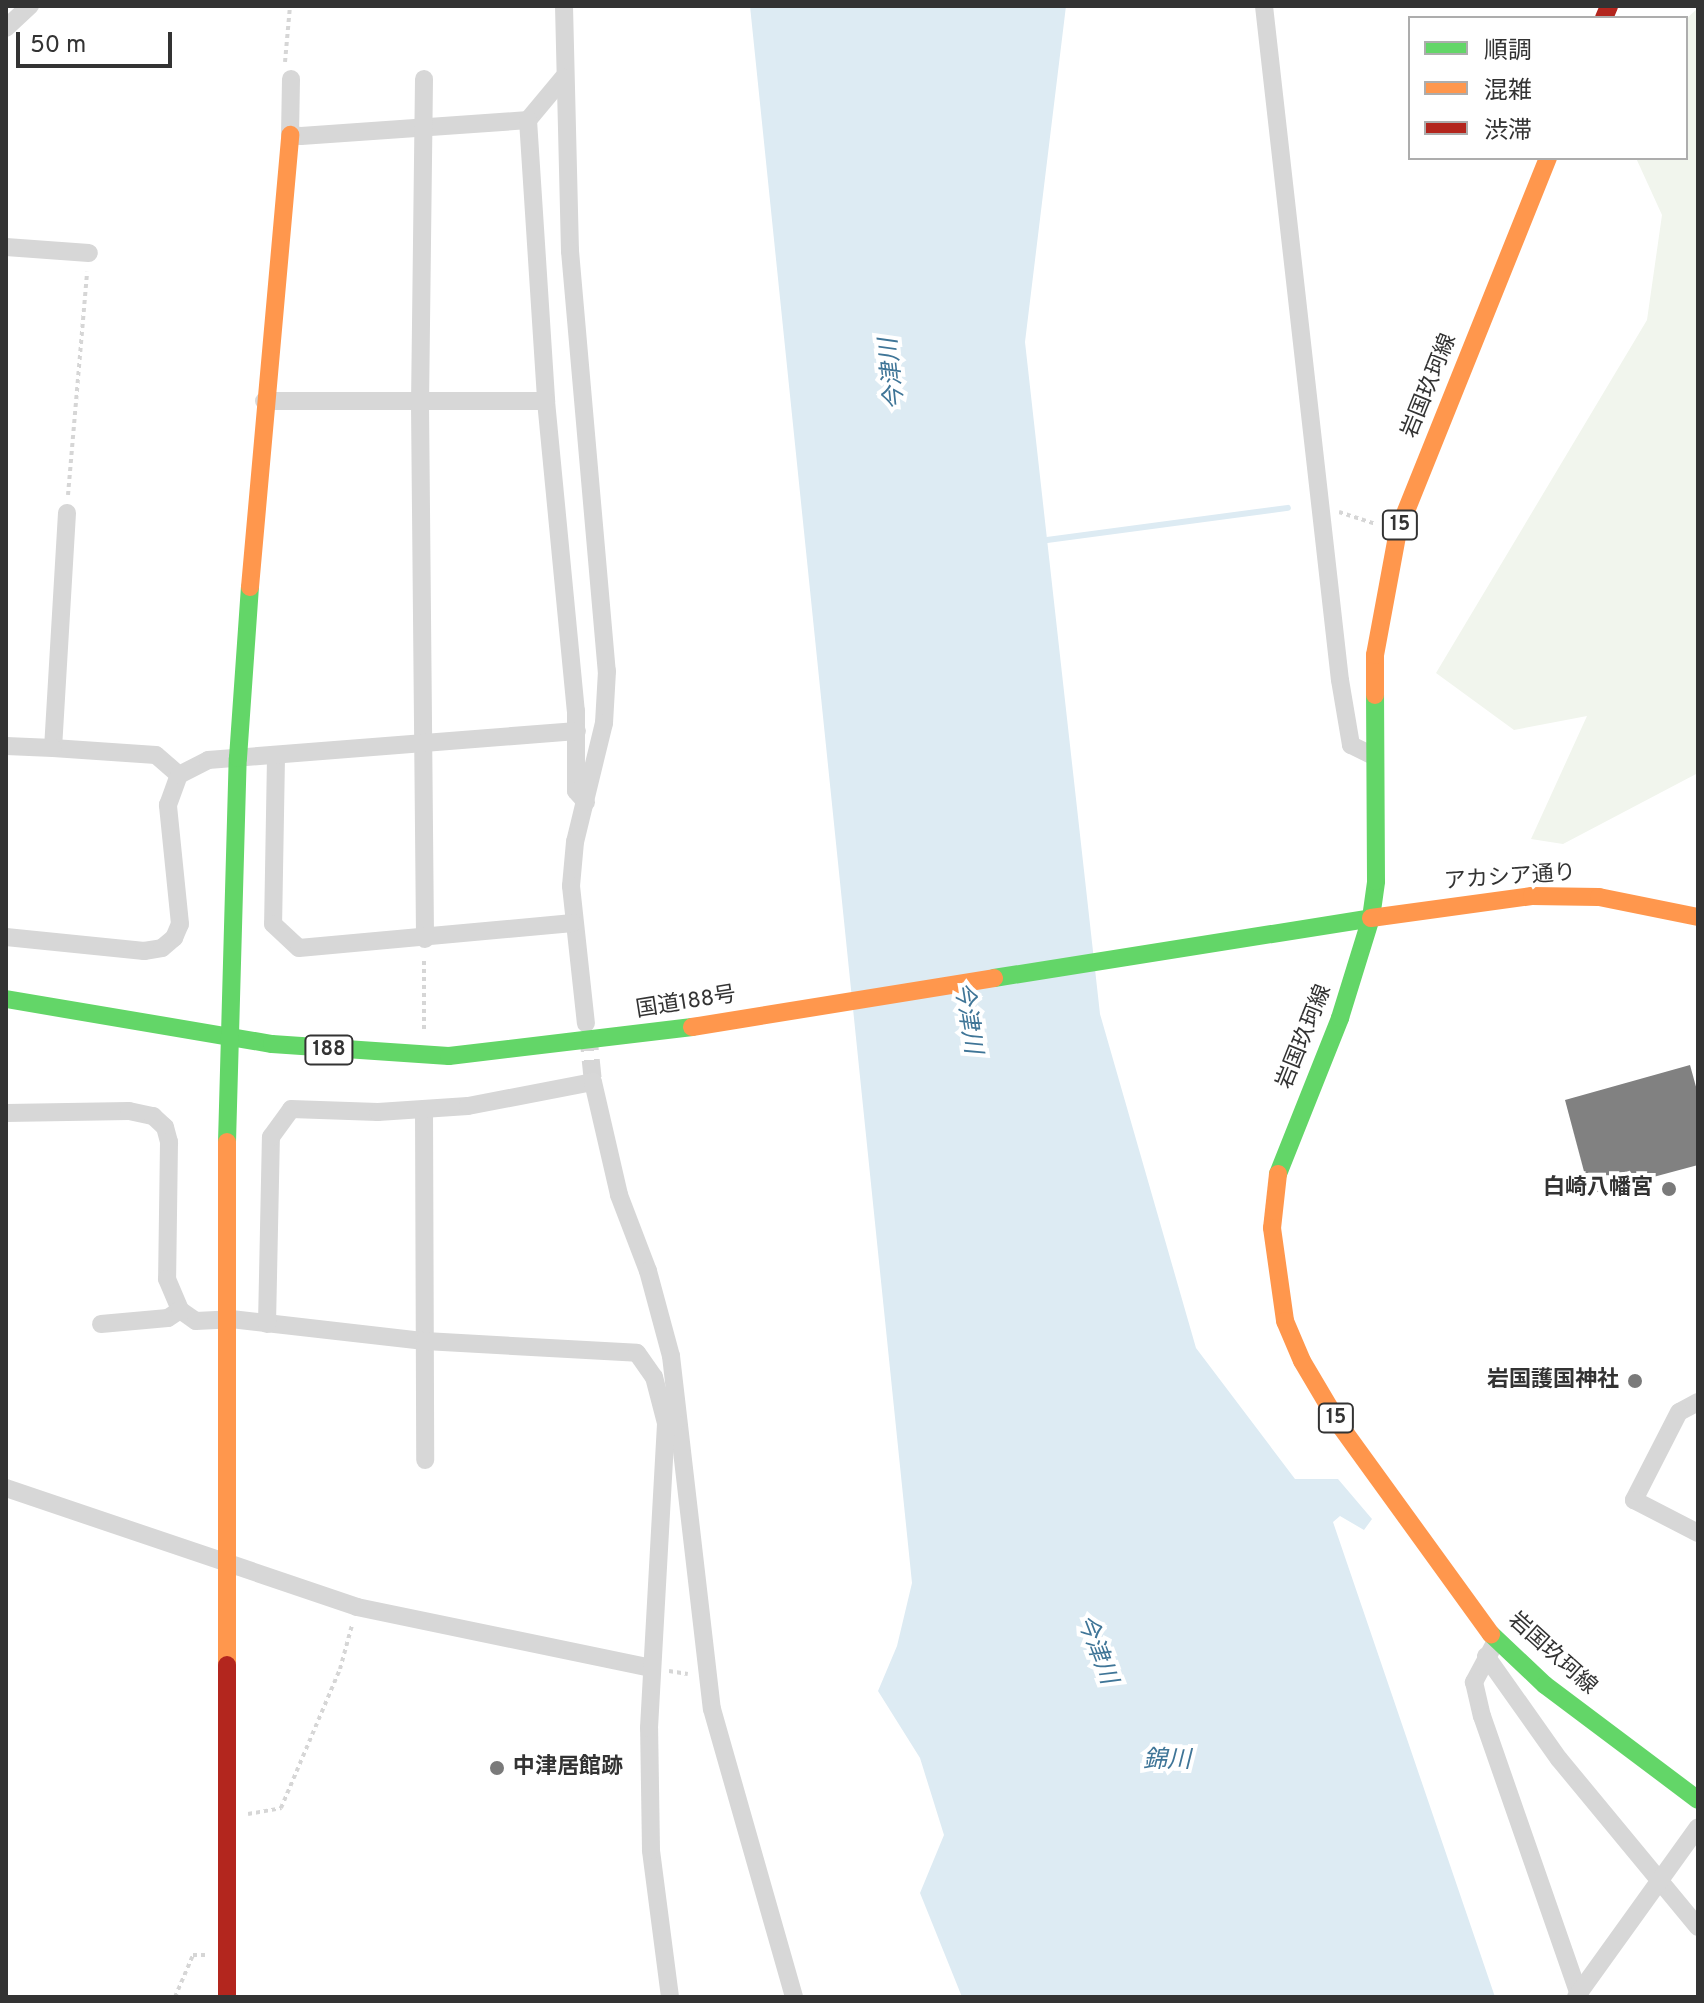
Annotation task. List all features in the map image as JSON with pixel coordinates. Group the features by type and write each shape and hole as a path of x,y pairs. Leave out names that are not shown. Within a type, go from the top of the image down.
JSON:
{"main road":[{"path":"227,1997 231,1319 227,1038 238,758 264,401 290,135"},
{"name":"岩国玖珂線","path":"1547,160 1398,531 1375,655 1376,881 1371,918 1340,1018 1276,1181 1272,1228 1285,1321 1302,1361 1341,1427 1491,1648 1698,1800"},
{"name":"アカシア通り","path":"1371,918 1532,896 1599,897 1698,917"},
{"name":"国道188号","path":"6,999 227,1038 369,1054 449,1056 655,1032 1371,918"}],"street":[{"path":"6,28 30,6"},
{"path":"564,6 563,78 570,251 607,671 604,723 575,842 573,923 586,1023"},
{"path":"1264,6 1318,505 1351,745 1374,756"},
{"path":"563,78 528,120 546,401 577,731 576,791 586,802"},
{"path":"291,79 290,135 528,120"},
{"path":"424,79 420,404 425,939"},
{"path":"6,247 89,253"},
{"path":"264,401 420,404 546,401"},
{"path":"53,748 67,513"},
{"path":"6,937 144,951 162,948 174,938 180,924 168,805 179,775 208,760 577,731"},
{"path":"6,746 156,755 179,775"},
{"path":"276,757 273,924 299,948 425,939 573,923"},
{"path":"267,1324 274,1126 291,1109 424,1109 593,1082 619,1195 662,1317 672,1422 706,1674 741,1820 794,1997"},
{"path":"424,1109 425,1460"},
{"path":"6,1113 129,1111 153,1116 165,1127 169,1142 167,1279 180,1310 196,1321 231,1319 425,1341 637,1353 654,1377 672,1422 651,1668 651,1850 670,1997"},
{"path":"101,1324 168,1318 180,1310"},
{"path":"1698,1402 1679,1412 1634,1500 1698,1533"},
{"path":"6,1488 357,1607 651,1668"},
{"path":"1491,1648 1559,1759 1698,1927"},
{"path":"1491,1648 1474,1682 1482,1716 1578,1996"},
{"path":"1578,1996 1698,1827"}],"path":[{"path":"290,6 285,68 291,79"},
{"path":"67,513 89,253"},
{"path":"1318,505 1398,531"},
{"path":"424,1035 425,939"},
{"path":"228,1814 281,1808 340,1669 357,1607"},
{"path":"651,1668 706,1674"},
{"path":"175,1997 193,1955 228,1954"}],"shaded area":[{"path":"1698,8 1698,773 1563,844 1531,839 1587,716 1514,730 1436,673 1647,320 1662,215 1637,160 1688,160 1688,17"}],"water":[{"name":"錦川","path":"750,6 1066,6 1025,342 1100,1014 1196,1348 1295,1479 1338,1479 1372,1519 1364,1530 1340,1516 1333,1522 1495,1997 962,1997 920,1893 944,1835 920,1758 878,1691 897,1646 912,1583"}],"building":[{"path":"1690,1065 1698,1094 1698,1165 1590,1194 1565,1100"}],"waterway":[{"path":"1047,540 1288,508"}],"tunnel":[{"path":"588,1033 593,1082"}],"traffic: fast":[{"path":"227,1142 238,758 250,587"},
{"path":"1278,1174 1340,1018 1371,918 1376,881 1375,695"},
{"path":"994,978 1371,918"},
{"path":"6,999 272,1044 449,1056 692,1027"},
{"path":"1491,1634 1545,1685 1698,1800"}],"traffic: slow":[{"path":"250,587 290,135"},
{"path":"1375,695 1375,655 1398,531 1547,160"},
{"path":"1371,918 1532,896 1599,897 1698,917"},
{"path":"692,1027 994,978"},
{"path":"227,1142 227,1665"},
{"path":"1278,1174 1272,1228 1285,1321 1302,1361 1341,1427 1491,1634"}],"traffic: jam":[{"path":"1605,16 1609,6"},
{"path":"227,1665 227,1997"}],"place":[{"name":"白崎八幡宮","path":"1669,1189"},
{"name":"岩国護国神社","path":"1635,1381"},
{"name":"中津居館跡","path":"497,1768"}],"water label":[{"name":"今津川","path":"894,374"},
{"name":"今津川","path":"966,1018"},
{"name":"今津川","path":"1095,1650"}]}
